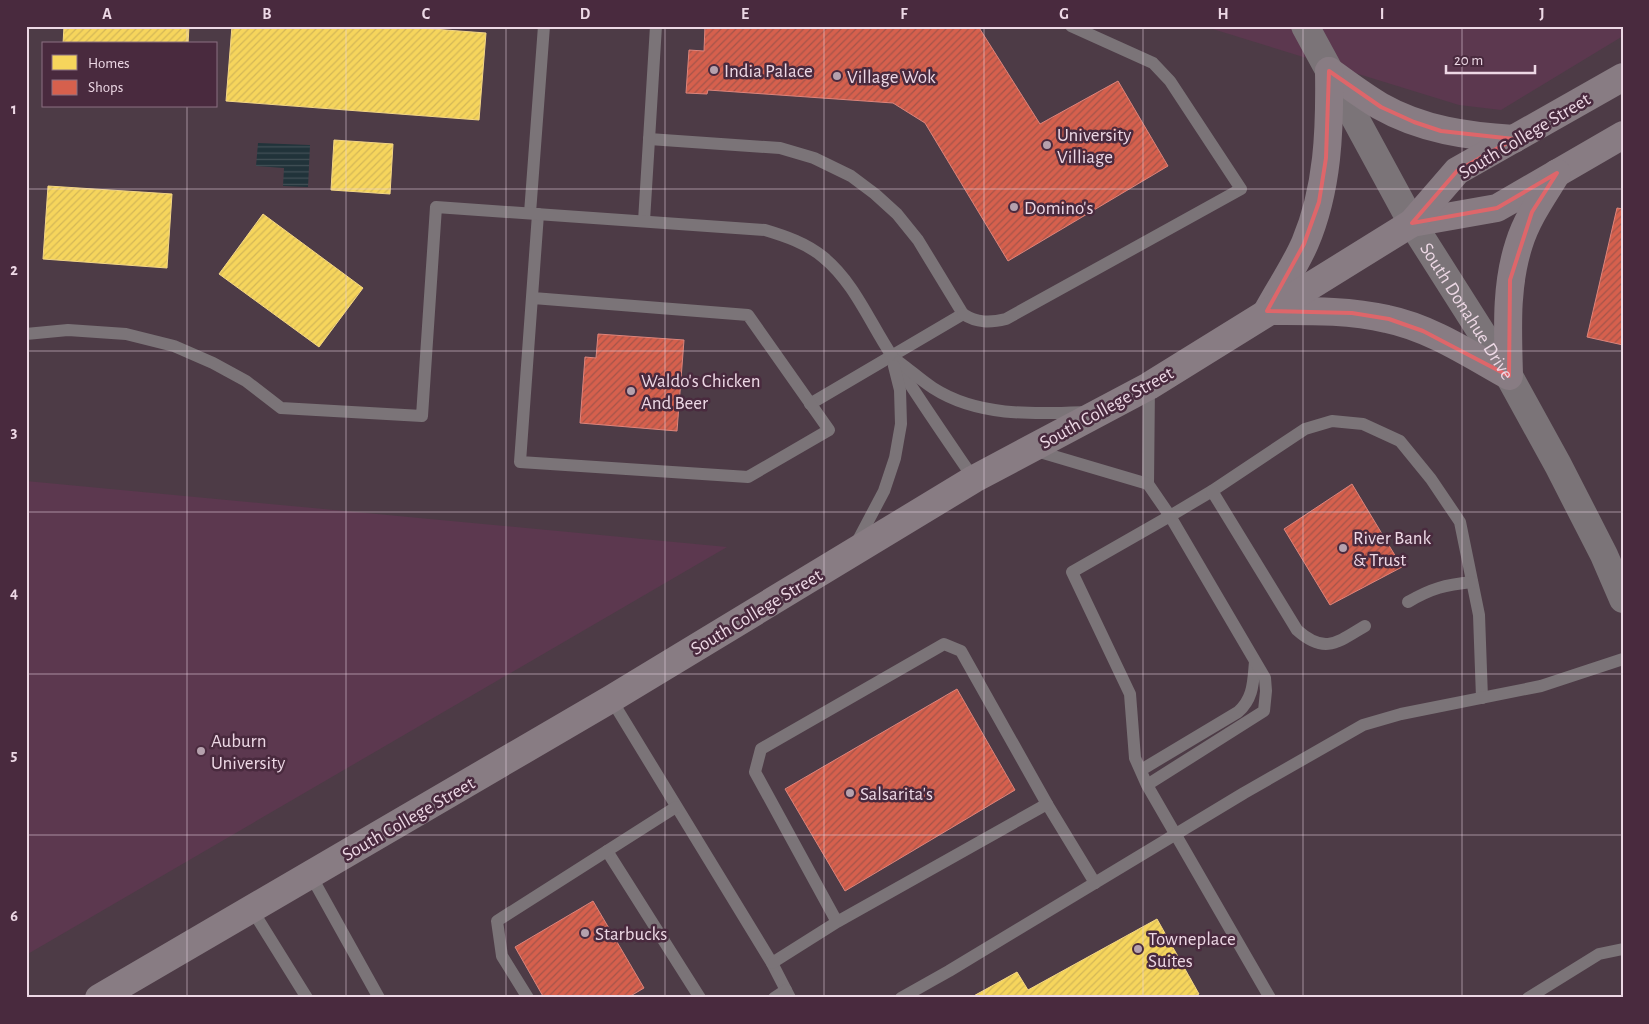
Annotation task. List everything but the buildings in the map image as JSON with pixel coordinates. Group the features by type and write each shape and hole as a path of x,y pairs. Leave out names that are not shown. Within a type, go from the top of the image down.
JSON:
{"main road":[{"path":"1329,71 1381,107 1414,122 1441,131 1478,137 1514,139"},
{"path":"1329,71 1330,119 1319,202 1304,244 1267,311 1342,312 1389,319 1423,331 1509,376 1508,308 1512,271 1519,243 1532,212 1557,173"},
{"name":"South College Street","path":"99,998 251,908 478,778 974,479 1098,411 1149,386 1267,311 1412,223 1457,171 1623,77"},
{"name":"South College Street","path":"1412,223 1497,208 1623,135"}],"street":[{"name":"South Donahue Drive","path":"1305,26 1412,223 1509,376 1558,464 1604,554 1623,599"}],"lane":[{"path":"532,298 748,315 829,430 748,477 520,462 532,298 534,214 544,26"},
{"path":"644,221 656,26"},
{"path":"648,139 780,148 814,158 851,176 897,214 918,240 963,314 982,322 995,322 1006,319 1240,189 1170,81 1153,62 1071,26"},
{"path":"26,334 68,330 126,334 174,346 213,362 246,381 281,408 422,416 436,207 765,230 785,236 808,247 836,269 850,287 891,355 974,479"},
{"path":"810,404 963,314"},
{"path":"891,355 933,388 953,398 982,408 1007,413 1040,414 1098,411"},
{"path":"852,553 884,491 895,458 901,424 900,390 891,355"},
{"path":"1147,785 1264,712 1266,691 1265,678 1170,516 1148,484 1149,386"},
{"path":"1270,998 1147,785 1135,758 1130,694 1072,572 1212,491 1305,428 1332,421 1363,424 1400,441 1431,479 1460,522 1479,615 1482,698"},
{"path":"1029,449 1148,484"},
{"path":"1212,491 1297,630 1308,640 1322,644 1334,644 1365,626"},
{"path":"1408,602 1426,591 1442,586 1472,582"},
{"path":"837,922 755,772 761,749 944,644 961,651 1047,804 1095,883"},
{"path":"901,998 1363,725 1402,714 1541,686 1623,659"},
{"path":"1141,770 1238,712 1246,705 1253,690 1255,662"},
{"path":"611,699 772,963 788,994 774,998"},
{"path":"772,963 837,922 1047,804"},
{"path":"528,998 502,956 497,921 676,807"},
{"path":"607,851 700,998"},
{"path":"310,874 379,998"},
{"path":"251,908 307,998"},
{"path":"1528,998 1599,954 1623,949"}],"highlighted area":[{"path":"1329,71 1381,107 1414,122 1441,131 1514,139 1457,171 1412,223 1497,208 1557,173 1532,212 1510,280 1509,376 1423,331 1389,319 1352,313 1267,311 1304,244 1319,202 1326,158"}],"shaded area":[{"path":"1203,26 1623,26 1623,36 1501,110 1459,105"},
{"name":"Auburn University","path":"26,481 483,524 727,547 26,955"}],"water":[{"path":"258,143 310,145 308,187 283,186 284,168 256,166"}],"place":[{"name":"India Palace","path":"714,70"},
{"name":"Village Wok","path":"837,76"},
{"name":"University Villiage","path":"1047,145"},
{"name":"Domino's","path":"1014,207"},
{"name":"Waldo's Chicken And Beer","path":"631,391"},
{"name":"River Bank & Trust","path":"1343,548"},
{"name":"Auburn University","path":"201,751"},
{"name":"Salsarita's","path":"850,793"},
{"name":"Starbucks","path":"585,933"},
{"name":"Towneplace Suites","path":"1138,949"}]}
